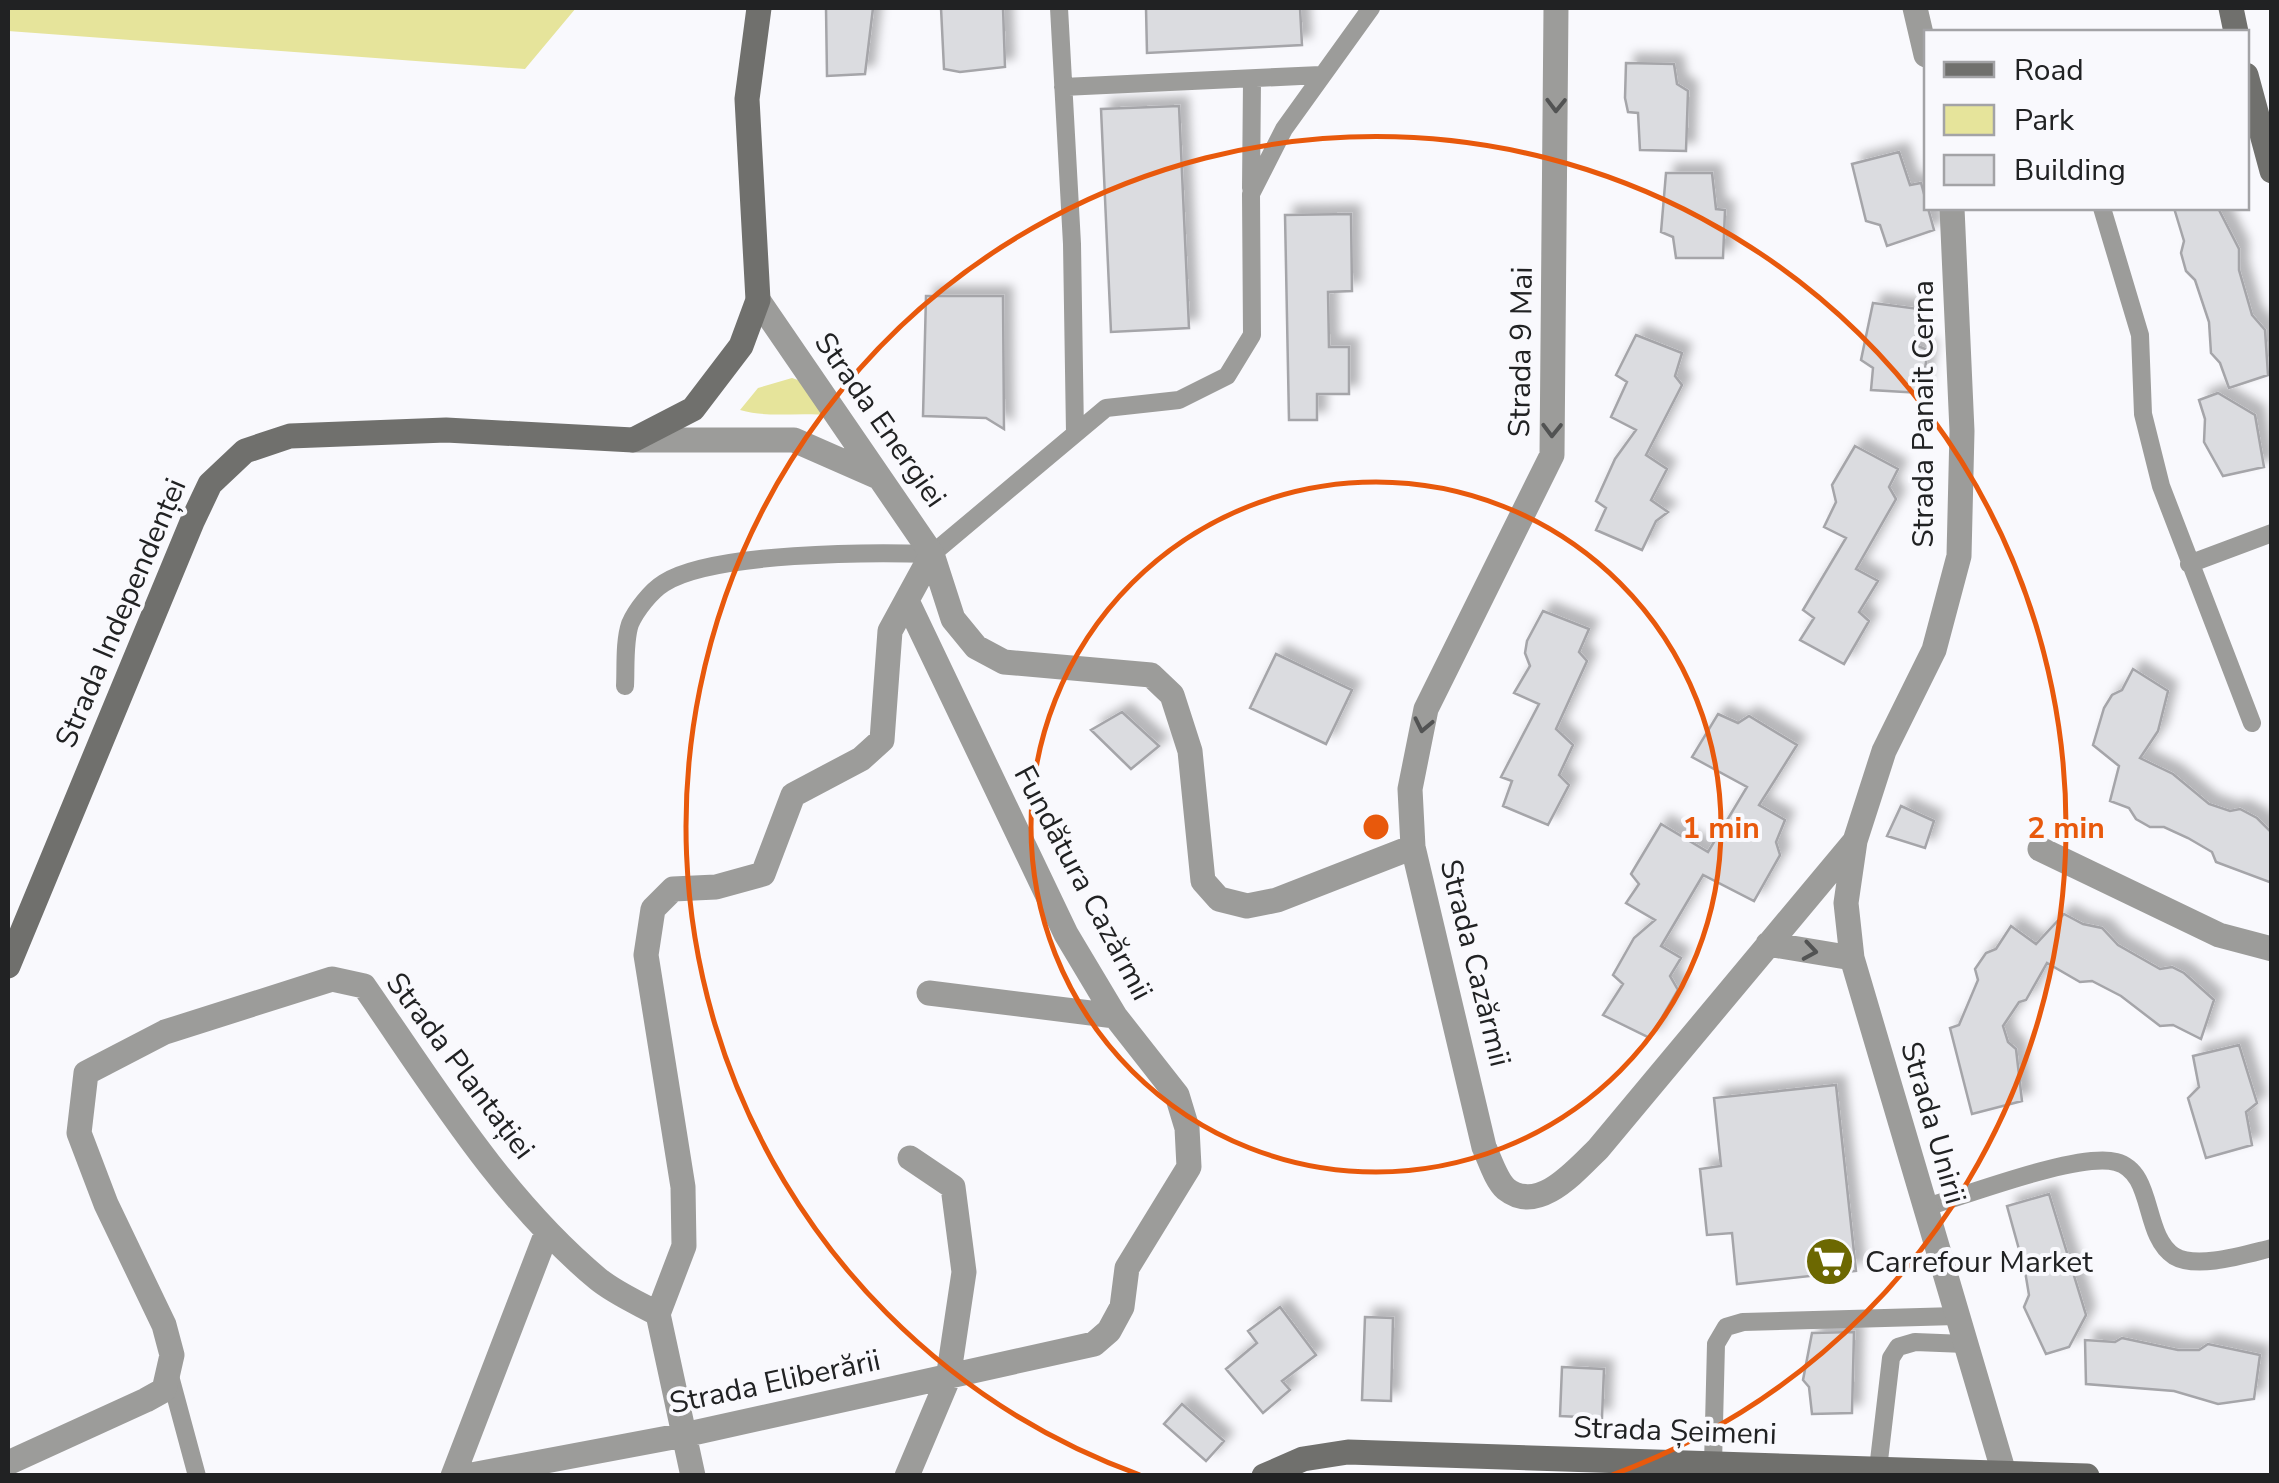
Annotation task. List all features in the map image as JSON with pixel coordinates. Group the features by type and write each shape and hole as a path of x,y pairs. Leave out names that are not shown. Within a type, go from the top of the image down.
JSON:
{"street":[{"path":"633,440 693,409 742,346 758,300 746,99 759,8"},
{"name":"Strada 9 Mai","path":"1413,846 1410,789 1426,709 1552,455 1556,8"},
{"path":"1915,8 1924,46"},
{"path":"2249,86 2272,171"},
{"name":"Strada Panait Cerna","path":"1855,842 1884,751 1934,650 1959,556 1962,431 1952,210"},
{"name":"Strada Energiei","path":"658,1314 684,1246 683,1188 646,955 652,909 672,890 716,887 763,874 793,795 861,759 882,740 890,631 932,554 885,480 758,300"},
{"name":"Strada Independenței","path":"8,966 192,522 210,484 245,451 290,436 446,430 633,440"},
{"path":"633,440 794,440 826,450 885,480"},
{"name":"Strada Cazărmii","path":"932,554 953,619 976,647 1004,662 1151,675 1172,695 1190,751 1203,882 1219,899 1247,906 1278,900 1413,846 1484,1148 1503,1187 1517,1194 1540,1196 1565,1180 1598,1149 1855,842"},
{"name":"Fundătura Cazărmii","path":"906,601 1066,934 1115,1016 1177,1095 1190,1148 1188,1167 1177,1192 1127,1268 1122,1306 1109,1332 1094,1344"},
{"name":"Strada Unirii","path":"1855,842 1846,903 1852,958 2004,1474"},
{"path":"2040,850 2219,935 2271,951"},
{"path":"1768,944 1852,958"},
{"name":"Strada Plantației","path":"170,1376 172,1355 164,1325 79,1133 86,1073 165,1032 332,979 364,986 464,1129 548,1232 601,1282 658,1314"},
{"path":"929,993 1115,1016"},
{"path":"907,1476 948,1379 964,1272 953,1187 910,1158"},
{"path":"453,1476 548,1232"},
{"path":"658,1314 693,1476"},
{"name":"Strada Eliberării","path":"466,1476 684,1435 1094,1344"},
{"path":"8,1463 146,1400 164,1390 170,1376"},
{"name":"Strada Șeimeni","path":"1264,1476 1304,1460 1348,1452 1490,1467 1712,1464 2087,1476"}],"lane":[{"path":"1059,8 1075,433"},
{"path":"1251,194 1284,128 1371,8"},
{"path":"1063,87 1321,75"},
{"path":"625,686 630,625 647,598 665,582 703,568 803,556 858,551 932,554 1106,408 1179,400 1227,376 1252,336 1252,81"},
{"path":"2103,210 2140,335 2143,414 2161,486 2252,723"},
{"path":"2189,564 2272,533"},
{"path":"1923,1208 2060,1168 2116,1162 2133,1172 2162,1242 2175,1256 2193,1260 2272,1248"},
{"path":"1712,1464 1716,1344 1726,1327 1743,1322 1956,1316"},
{"path":"1878,1469 1891,1358 1898,1347 1915,1342 1964,1344"},
{"path":"170,1376 197,1476"}],"green space":[{"path":"8,8 576,8 525,69 8,31"},
{"path":"792,378 822,388 832,416 740,410 758,388"}],"building":[{"path":"826,8 873,8 865,74 827,76"},
{"path":"941,8 1003,8 1005,67 960,72 944,69"},
{"path":"1146,8 1300,8 1302,45 1147,53"},
{"path":"1626,63 1674,64 1677,84 1688,91 1686,151 1640,150 1638,113 1628,112 1625,98"},
{"path":"1179,106 1189,328 1111,332 1101,109"},
{"path":"1899,152 1910,185 1921,183 1924,210 1928,210 1934,230 1887,246 1880,225 1866,221 1852,164"},
{"path":"1666,173 1712,173 1716,209 1725,210 1723,258 1676,258 1673,237 1661,232"},
{"path":"2175,210 2219,210 2239,249 2239,270 2252,315 2265,330 2268,375 2229,388 2220,363 2211,353 2209,322 2181,253 2184,241"},
{"path":"1351,214 1352,291 1328,292 1329,347 1349,347 1349,394 1317,394 1317,420 1289,420 1285,215"},
{"path":"926,296 1003,296 1004,429 986,418 923,416"},
{"path":"1873,303 1919,309 1915,345 1928,350 1921,393 1871,390 1873,368 1861,360"},
{"path":"1636,335 1682,353 1675,376 1682,385 1646,455 1667,469 1651,500 1668,512 1656,521 1642,550 1596,530 1606,508 1596,501 1615,459 1636,430 1611,417 1627,382 1616,375"},
{"path":"2218,393 2255,415 2264,467 2223,476 2204,442 2205,419 2199,400"},
{"path":"1855,446 1898,469 1889,487 1896,499 1856,569 1878,581 1859,612 1869,621 1844,664 1800,640 1814,618 1803,610 1846,538 1824,527 1836,502 1832,485"},
{"path":"1543,611 1589,629 1579,652 1587,661 1556,729 1573,745 1559,775 1569,785 1548,825 1503,806 1512,781 1501,777 1539,704 1514,693 1530,666 1525,653 1527,641"},
{"path":"1276,654 1352,690 1326,744 1250,708"},
{"path":"2133,669 2168,691 2158,731 2140,758 2173,774 2209,804 2230,811 2240,809 2257,818 2272,833 2272,883 2216,862 2212,852 2188,838 2164,827 2150,827 2136,819 2129,808 2110,801 2119,766 2093,745 2104,708 2112,695 2122,690"},
{"path":"1122,712 1159,746 1131,769 1091,730"},
{"path":"1718,714 1738,723 1749,716 1797,745 1759,805 1785,820 1776,842 1780,855 1754,901 1703,875 1661,946 1681,958 1670,976 1678,990 1650,1038 1603,1015 1623,984 1613,975 1634,938 1655,920 1626,903 1639,884 1631,874 1661,824 1708,852 1747,787 1692,757"},
{"path":"1901,806 1934,821 1925,848 1887,836"},
{"path":"2064,914 2102,928 2118,945 2160,969 2172,967 2184,973 2214,1000 2201,1039 2173,1025 2160,1026 2121,996 2092,981 2080,982 2047,963 2026,1000 2019,1002 2003,1026 2008,1042 2016,1049 2022,1101 1972,1114 1950,1028 1959,1025 1978,980 1975,969 1986,953 1996,949 2011,926 2036,944"},
{"path":"2239,1045 2257,1103 2246,1112 2252,1145 2206,1158 2188,1098 2199,1087 2193,1056"},
{"path":"1836,1085 1856,1271 1737,1284 1732,1233 1707,1235 1700,1169 1721,1166 1714,1098"},
{"path":"2049,1194 2086,1315 2069,1347 2046,1354 2024,1307 2029,1295 2025,1271 2007,1206"},
{"path":"1280,1307 1316,1355 1282,1381 1290,1390 1263,1413 1226,1369 1257,1343 1248,1331"},
{"path":"1365,1317 1393,1318 1391,1401 1362,1400"},
{"path":"1854,1332 1852,1413 1812,1414 1809,1387 1803,1380 1812,1333"},
{"path":"2122,1338 2178,1350 2199,1350 2208,1344 2260,1355 2254,1399 2218,1404 2174,1391 2086,1384 2085,1340 2115,1342"},
{"path":"1562,1367 1604,1369 1602,1418 1560,1416"},
{"path":"1182,1404 1224,1441 1206,1461 1164,1424"}],"place":[{"name":"Carrefour Market","path":"1830,1262"}]}
